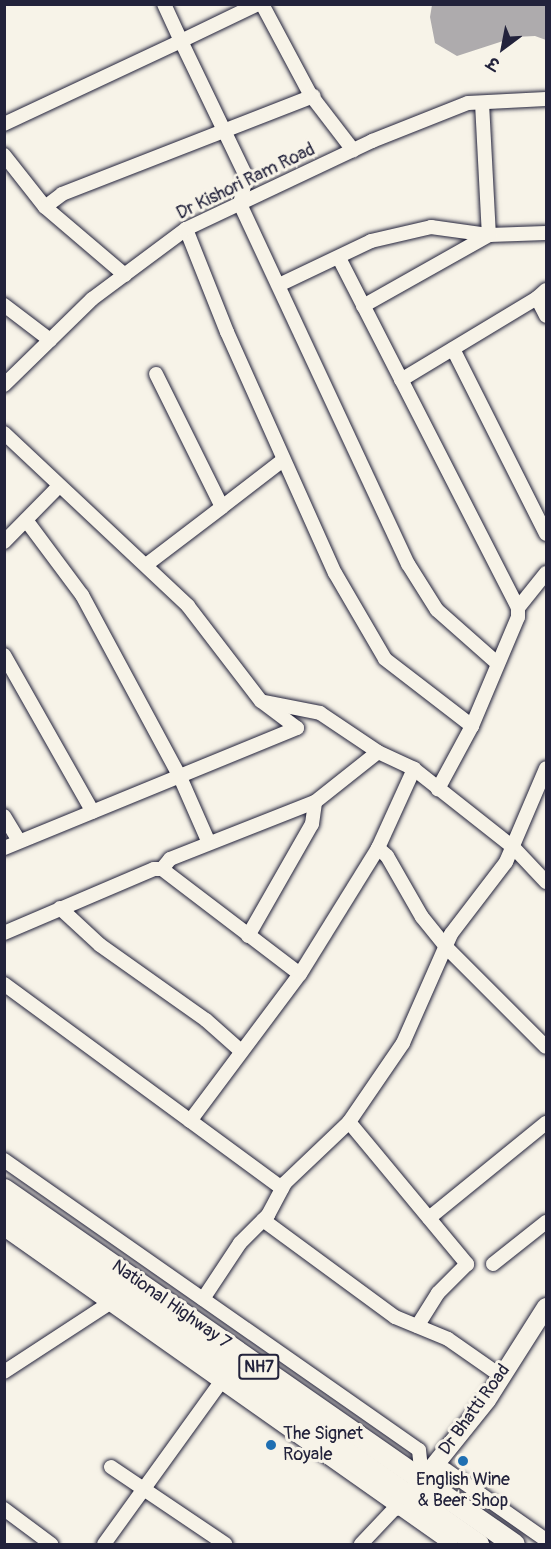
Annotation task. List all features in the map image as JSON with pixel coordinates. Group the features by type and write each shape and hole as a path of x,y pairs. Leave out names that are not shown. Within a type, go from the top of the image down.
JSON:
{"highway":[{"name":"National Highway 7","path":"4,1189 409,1495 514,1545"},
{"name":"NH7","path":"4,1212 225,1376 409,1495 478,1545"}],"main road":[{"name":"Dr Bhatti Road","path":"409,1495 501,1376 546,1307"}],"street":[{"path":"164,4 246,176 240,204 281,284 408,564 437,610 497,663"},
{"path":"4,124 260,4 314,96 354,150"},
{"path":"45,207 62,194 314,96"},
{"name":"Dr Kishori Ram Road","path":"4,385 92,299 186,229 354,150 468,103 546,99"},
{"path":"482,103 489,235"},
{"path":"4,154 45,207 125,275"},
{"path":"281,284 371,241 431,228 489,235 546,233"},
{"path":"186,229 283,460 335,573 385,659 472,726"},
{"path":"363,306 489,235"},
{"path":"339,258 518,608 518,617 472,726 438,789"},
{"path":"401,380 542,294 546,316"},
{"path":"4,305 50,340"},
{"path":"453,349 546,534"},
{"path":"156,374 222,507"},
{"path":"4,433 188,606 261,701 297,728 4,848"},
{"path":"146,565 283,460"},
{"path":"4,542 59,486"},
{"path":"26,520 82,595 180,777 209,843"},
{"path":"518,608 546,573"},
{"path":"4,655 93,812"},
{"path":"261,701 320,713 378,752 414,769 514,848 546,882"},
{"path":"162,869 170,859 315,801 378,752"},
{"path":"203,1299 240,1244 263,1220 282,1188 349,1122 403,1043 451,934 514,848 546,768"},
{"path":"190,1121 300,974 378,848 414,769"},
{"path":"248,936 312,824 315,801"},
{"path":"4,816 19,841"},
{"path":"378,848 387,856 422,916 446,947 546,1047"},
{"path":"4,933 154,869 162,869 300,974"},
{"path":"60,908 100,945 206,1020 241,1051"},
{"path":"4,984 282,1188"},
{"path":"349,1122 467,1264 438,1293 417,1326"},
{"path":"429,1218 546,1123"},
{"path":"4,1160 419,1450 409,1495"},
{"path":"263,1220 394,1317 448,1339 501,1376"},
{"path":"493,1264 546,1222"},
{"path":"4,1229 110,1303 225,1376 145,1492 104,1545"},
{"path":"4,1372 110,1303"},
{"path":"111,1467 225,1545"},
{"path":"361,1545 409,1495 446,1470 546,1540"},
{"path":"409,1495 451,1545"},
{"path":"4,1509 51,1545"}],"shaded area":[{"path":"432,5 546,5 546,40 535,36 515,37 457,56 435,43 430,17"}],"place":[{"name":"The Signet Royale","path":"271,1445"},
{"name":"English Wine & Beer Shop","path":"463,1461"}]}
